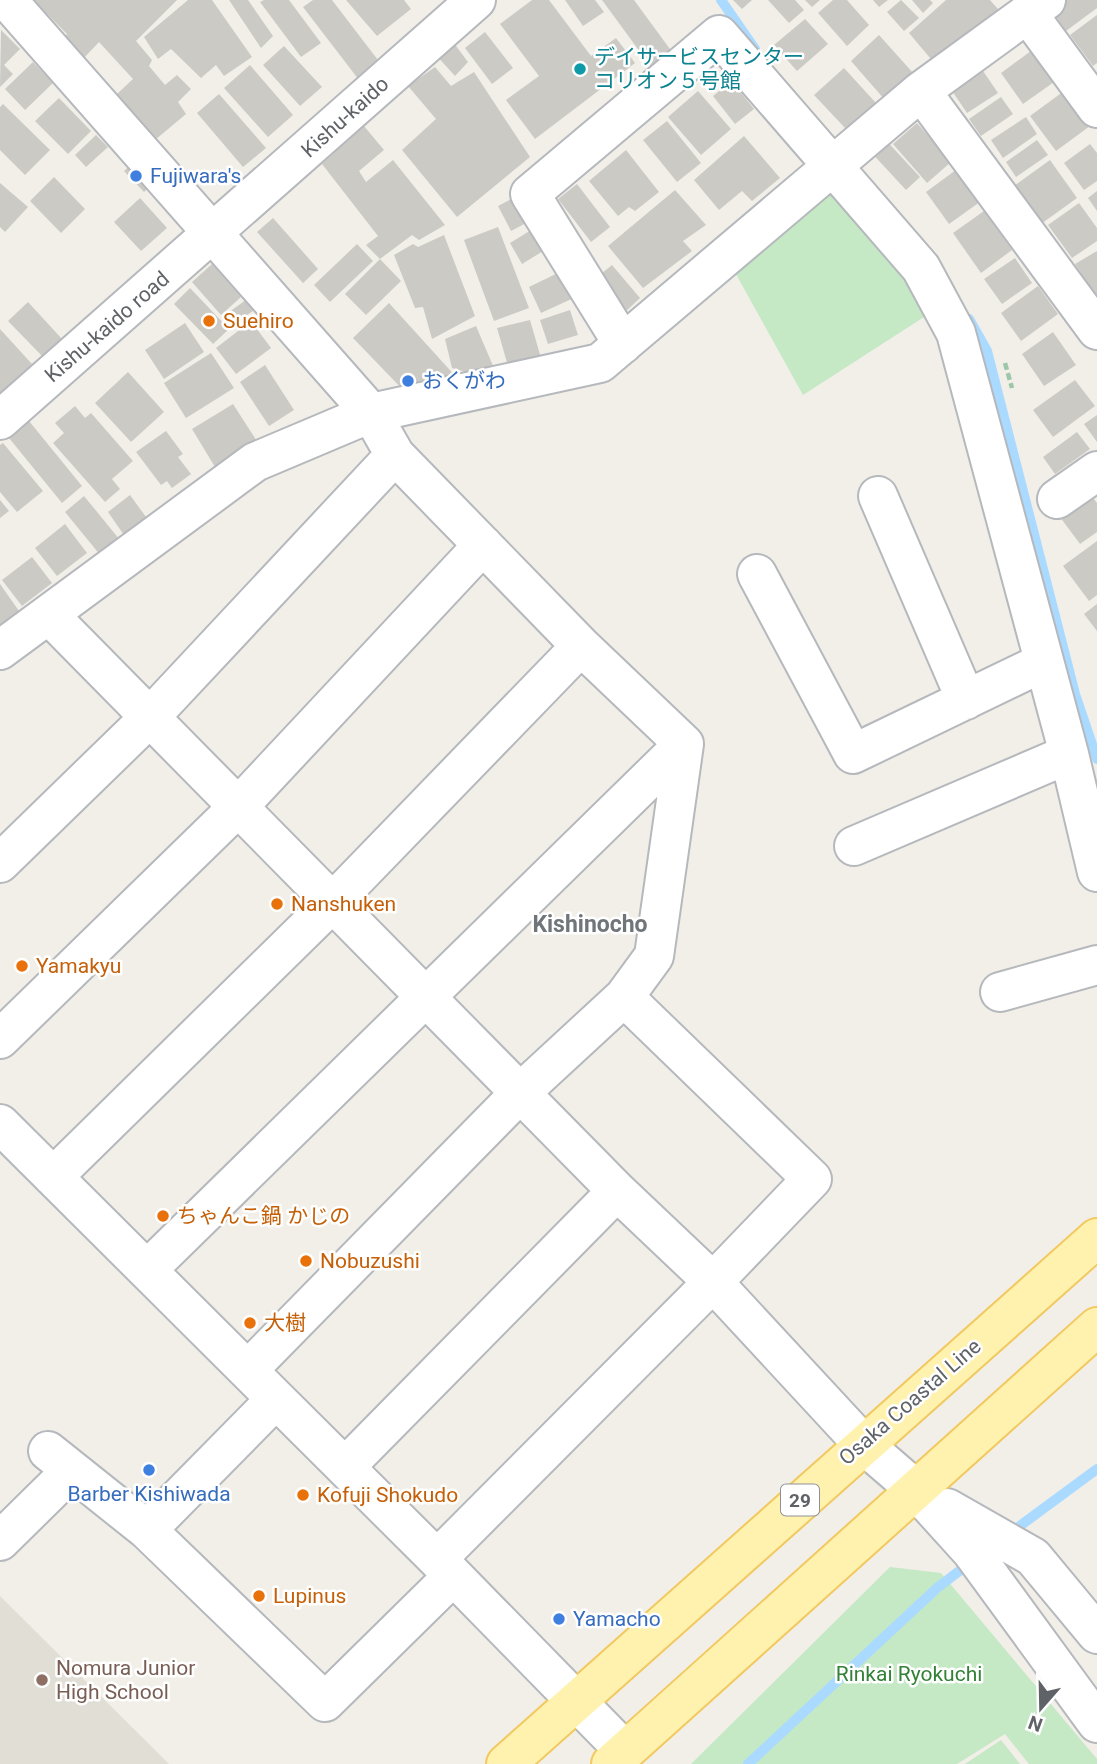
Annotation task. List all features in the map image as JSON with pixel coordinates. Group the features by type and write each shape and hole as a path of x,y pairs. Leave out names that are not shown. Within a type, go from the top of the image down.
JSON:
{"main road":[{"name":"Osaka Coastal Line","path":"506,1764 1097,1238"},
{"path":"618,1757 1097,1327"}],"street":[{"name":"Kishu-kaido","path":"213,233 476,0"},
{"path":"6,2 372,413 395,455 581,646 684,744"},
{"path":"0,650 255,462 372,413 600,363 921,92 1037,7 1097,108"},
{"path":"624,344 530,194 719,35 832,169 921,268 956,333 1069,754 1097,872"},
{"path":"921,92 1097,330"},
{"name":"Kishu-kaido road","path":"0,420 213,233"},
{"path":"0,863 150,717 395,455"},
{"path":"1057,499 1097,471"},
{"path":"878,496 966,700"},
{"path":"0,1039 239,807 483,545"},
{"path":"757,575 853,754 1044,662"},
{"path":"49,615 617,1191 713,1282 863,1444 915,1489 972,1552 1097,1723"},
{"path":"52,1177 333,902 581,646"},
{"path":"248,1370 521,1092 624,997 654,956 684,744"},
{"path":"148,1270 684,744"},
{"path":"854,846 1069,754"},
{"path":"1000,992 1097,965"},
{"path":"0,1541 59,1461 147,1530 325,1702 445,1567 811,1179 624,997"},
{"path":"0,1124 445,1567 574,1701 618,1757"},
{"path":"345,1467 617,1191"},
{"path":"147,1530 276,1399"},
{"path":"915,1489 1033,1557 1097,1634"}],"shaded area":[{"name":"Nomura Junior High School","path":"0,1596 169,1764 0,1764"}],"green space":[{"path":"831,189 906,274 924,317 803,395 732,267"},
{"name":"Rinkai Ryokuchi","path":"890,1567 941,1573 1097,1759 1097,1764 1029,1764 1005,1734 957,1764 691,1764"},
{"path":"1001,1740 1020,1764 965,1764"}],"building":[{"path":"33,0 177,0 136,41 152,60 149,66 165,85 177,75 191,89 178,102 186,114 155,140 117,94 133,79 99,42 81,61 63,39 67,34"},
{"path":"188,0 212,0 252,57 224,76 216,65 201,78 171,49 158,59 144,37"},
{"path":"229,0 248,0 273,36 261,48"},
{"path":"289,0 321,43 301,57 260,2"},
{"path":"313,0 332,0 381,64 359,80 303,7"},
{"path":"346,0 404,0 411,9 377,36"},
{"name":"デイサービスセンター コリオン５号館","path":"532,0 549,0 591,56 616,38 635,63 535,139 506,100 539,76 500,24"},
{"path":"565,0 595,0 604,12 583,26"},
{"path":"602,0 634,0 675,56 654,71"},
{"path":"733,0 752,0 742,9"},
{"path":"768,0 795,0 804,10 789,23"},
{"path":"805,0 820,0 812,7"},
{"path":"833,0 847,0 869,25 847,46 818,13"},
{"path":"873,0 888,0 879,7"},
{"path":"901,0 919,18 904,31 887,12"},
{"path":"912,0 930,0 933,3 923,13"},
{"path":"946,0 990,0 998,9 936,65 909,33"},
{"path":"1056,0 1097,0 1097,8 1066,31 1055,15"},
{"path":"1097,15 1097,63 1093,66 1070,35"},
{"path":"805,19 828,44 797,71 774,45"},
{"path":"1,30 20,49 4,65 13,74 0,87"},
{"path":"485,32 513,68 492,84 465,48"},
{"path":"879,35 914,74 885,100 851,61"},
{"path":"453,42 468,62 455,76 435,54"},
{"path":"284,46 322,87 300,106 263,65"},
{"path":"1031,51 1054,82 1023,104 1001,73"},
{"path":"33,62 53,83 25,110 5,89"},
{"path":"250,65 293,115 268,137 224,88"},
{"path":"979,65 998,93 967,113 948,85"},
{"path":"435,67 451,86 474,72 530,157 457,217 402,150 436,119 408,86"},
{"path":"844,68 876,103 846,129 814,95"},
{"path":"732,81 754,109 735,124 713,96"},
{"path":"698,91 731,129 701,155 668,117"},
{"path":"1064,91 1090,126 1056,151 1030,116"},
{"path":"219,94 266,148 243,167 197,113"},
{"path":"1001,97 1013,114 981,136 969,119"},
{"path":"59,98 91,131 68,154 35,121"},
{"path":"3,104 50,150 25,175 0,150 0,107"},
{"path":"1026,117 1037,134 1003,158 991,140"},
{"path":"667,121 701,163 677,182 643,140"},
{"path":"917,123 951,162 927,183 893,144"},
{"path":"364,126 384,150 359,171 366,182 393,160 445,225 419,240 412,235 380,259 366,245 378,236 322,164"},
{"path":"96,135 108,147 86,167 75,155"},
{"path":"744,136 780,178 752,201 742,191 719,210 694,180"},
{"path":"882,136 920,177 906,190 868,149"},
{"path":"1037,140 1048,155 1016,177 1006,162"},
{"path":"1090,144 1097,153 1097,181 1084,190 1064,163"},
{"path":"626,150 659,192 635,211 629,207 618,216 589,181"},
{"path":"1050,160 1077,198 1041,224 1014,186"},
{"path":"135,161 155,182 144,192 124,171"},
{"path":"960,167 984,199 949,224 926,192"},
{"path":"54,177 85,209 61,233 30,201"},
{"path":"0,183 28,207 5,232 0,227"},
{"path":"577,184 610,227 591,242 558,199"},
{"path":"675,190 706,225 683,241 692,251 643,288 608,246"},
{"path":"1097,191 1097,211 1088,198"},
{"path":"515,197 528,222 511,231 498,206"},
{"path":"140,198 167,228 141,251 114,222"},
{"path":"1079,203 1097,228 1097,241 1072,258 1048,225"},
{"path":"984,211 1012,250 981,273 953,233"},
{"path":"273,218 318,269 303,283 257,232"},
{"path":"541,224 553,245 522,264 510,243"},
{"path":"498,227 529,308 494,321 464,240"},
{"path":"444,235 475,316 432,339 423,307 415,308 394,255 413,244 418,247"},
{"path":"357,244 373,261 330,302 314,285"},
{"path":"1097,251 1097,294 1095,295 1075,264"},
{"path":"1015,258 1032,283 1002,304 984,279"},
{"path":"380,259 401,281 366,315 345,294"},
{"path":"212,264 241,297 221,315 192,282"},
{"path":"612,265 640,298 622,315 596,278"},
{"path":"566,269 578,296 541,313 529,287"},
{"path":"1038,286 1058,314 1021,341 1001,313"},
{"path":"190,288 229,329 213,344 174,304"},
{"path":"250,297 257,308 233,325 225,315"},
{"path":"28,302 62,339 43,357 8,321"},
{"path":"389,303 458,379 409,396 353,338"},
{"path":"570,310 578,335 548,344 540,320"},
{"path":"530,320 541,358 508,366 497,328"},
{"path":"251,321 271,348 236,374 216,348"},
{"path":"185,323 204,352 164,379 145,350"},
{"path":"476,326 494,368 476,375 452,368 445,339"},
{"path":"0,329 32,364 0,394"},
{"path":"1053,332 1076,365 1044,386 1022,354"},
{"path":"211,353 234,388 186,418 164,383"},
{"path":"265,365 294,410 269,426 240,382"},
{"path":"128,372 164,412 131,442 95,403"},
{"path":"1075,380 1095,406 1053,437 1033,410"},
{"path":"233,404 260,446 218,472 192,429"},
{"path":"75,406 85,418 91,413 133,461 112,479 120,489 105,502 53,443 64,433 55,423"},
{"path":"1097,415 1097,442 1084,424"},
{"path":"29,421 82,486 62,503 9,438"},
{"path":"166,431 183,454 178,457 191,474 172,488 167,481 161,485 136,452"},
{"path":"1077,432 1090,449 1055,474 1043,457"},
{"path":"3,443 43,491 17,512 0,492 0,445"},
{"path":"1090,494 1097,503 1097,532 1080,544 1060,517"},
{"path":"130,495 149,521 126,538 108,512"},
{"path":"84,496 120,540 101,556 65,512"},
{"path":"0,500 9,511 0,518"},
{"path":"65,524 87,553 57,576 35,548"},
{"path":"1097,541 1097,595 1089,601 1063,566"},
{"path":"32,557 52,583 22,606 2,580"},
{"path":"0,584 19,611 0,625"},
{"path":"1097,604 1097,631 1084,614"}],"waterway":[{"path":"721,0 755,49"},
{"path":"969,319 987,351 1075,694 1097,759"},
{"path":"1009,1534 1097,1469"},
{"path":"748,1764 937,1588 971,1562"}],"place":[{"name":"デイサービスセンター コリオン５号館","path":"580,69"},
{"name":"Fujiwara's","path":"136,176"},
{"name":"Suehiro","path":"209,321"},
{"name":"おくがわ","path":"408,381"},
{"name":"Nanshuken","path":"277,904"},
{"name":"Yamakyu","path":"22,966"},
{"name":"ちゃんこ鍋 かじの","path":"163,1216"},
{"name":"Nobuzushi","path":"306,1261"},
{"name":"大樹","path":"250,1323"},
{"name":"Barber Kishiwada","path":"149,1470"},
{"name":"Kofuji Shokudo","path":"303,1495"},
{"name":"Lupinus","path":"259,1596"},
{"name":"Yamacho","path":"559,1619"},
{"name":"Nomura Junior High School","path":"42,1680"}],"district":[{"name":"Kishinocho","path":"590,924"}]}
